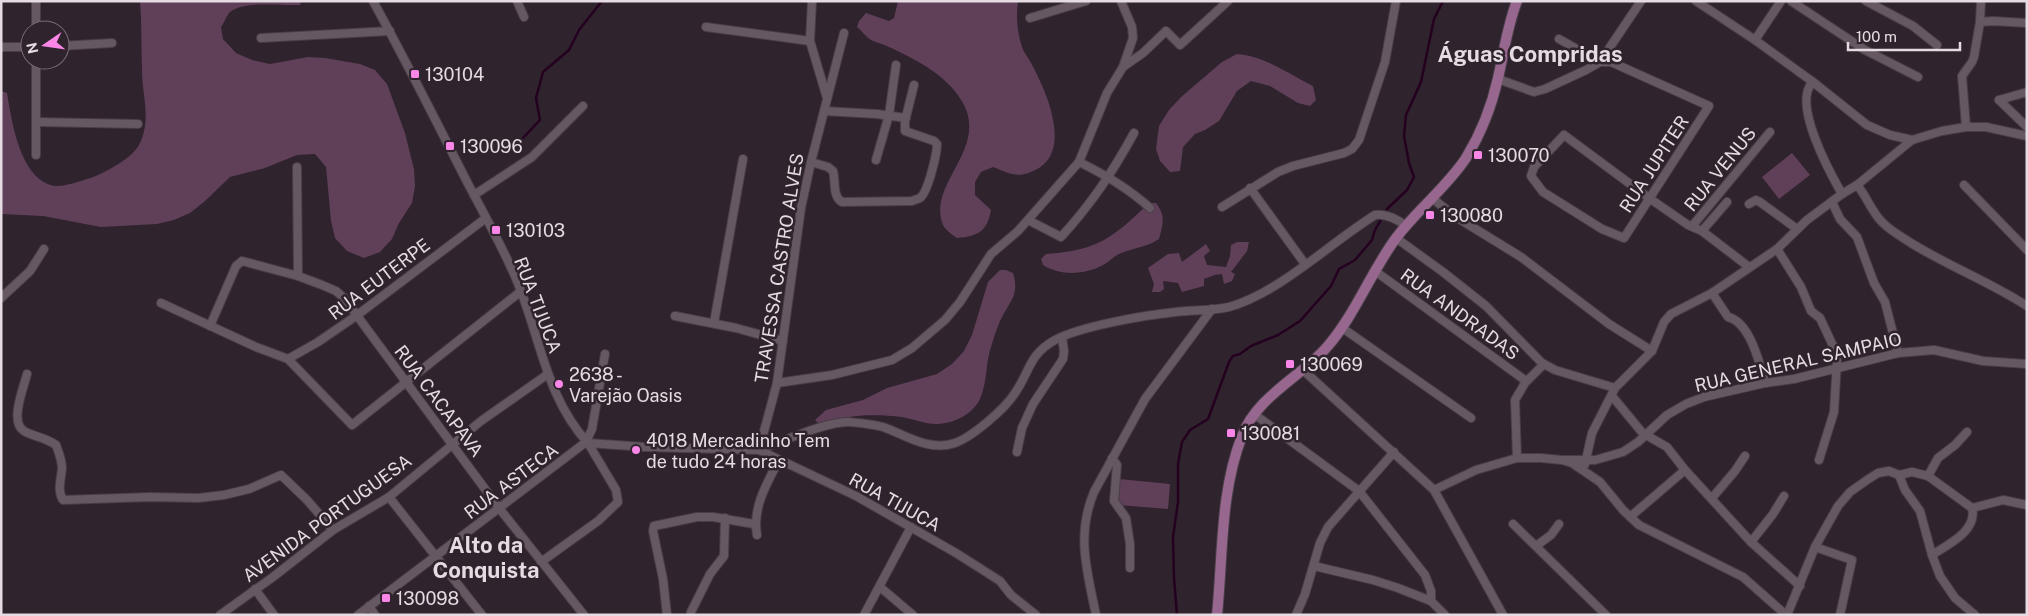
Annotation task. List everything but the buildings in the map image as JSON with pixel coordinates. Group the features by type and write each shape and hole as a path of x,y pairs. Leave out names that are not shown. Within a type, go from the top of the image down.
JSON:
{"main road":[{"path":"1217,615 1222,542 1229,487 1242,435 1254,414 1264,403 1329,345 1396,238 1433,199 1467,157 1479,132 1498,79 1505,36 1517,1"}],"street":[{"path":"36,1 36,20"},
{"name":"RUA TIJUCA","path":"373,1 486,218 520,292 559,401 568,419 587,443 645,447 759,450 856,496 911,527 1000,581 1011,595 1036,615"},
{"path":"517,1 524,16"},
{"path":"812,1 810,41 827,100"},
{"path":"1030,18 1063,5 1086,1"},
{"path":"777,383 832,375 892,360 912,348 945,320 960,302 984,262 1028,220 1079,162 1107,93 1123,67 1133,38 1132,27 1121,1"},
{"path":"1123,67 1143,53 1166,31 1180,45 1228,1"},
{"path":"1222,207 1278,172 1352,149 1359,140 1385,62 1396,1"},
{"path":"1498,79 1534,92 1545,90 1600,62 1641,1"},
{"path":"1696,1 1755,40 1813,82 1867,125 1890,135 1912,140"},
{"path":"1755,40 1781,1"},
{"path":"1791,1 1865,50 1918,77"},
{"path":"1866,1 1913,26 1937,45"},
{"path":"1966,127 1962,76 1972,62 1980,22 1981,1"},
{"path":"1980,22 2027,23"},
{"path":"706,27 810,41"},
{"path":"260,38 390,31"},
{"name":"TRAVESSA CASTRO ALVES","path":"759,450 777,383 794,250 811,162 844,33"},
{"path":"1559,39 1600,62"},
{"path":"70,46 112,44"},
{"path":"1,48 20,47"},
{"name":"RUA JUPITER","path":"1600,62 1611,62 1709,106 1624,238 1602,229 1543,192 1531,176 1534,167 1564,135 1649,198"},
{"path":"876,160 889,115 896,65"},
{"path":"36,70 36,154"},
{"path":"1813,82 1808,89 1808,115 1827,166 1842,194"},
{"path":"811,162 828,167 833,171 836,194 842,202 917,199 924,192 938,144 907,132 904,127 914,85"},
{"path":"2027,92 1999,100 2027,127"},
{"path":"474,195 532,157 583,106"},
{"path":"824,111 889,115 906,118"},
{"path":"37,122 138,124"},
{"path":"1586,470 1584,460 1592,433 1615,388 1652,352 1664,322 1671,314 1712,293 1777,249 1797,228 1857,185 1912,140 1942,131 1966,127 1986,128 2027,136"},
{"name":"RUA VENUS","path":"1693,225 1770,132"},
{"path":"1028,220 1061,237 1081,215 1110,177 1134,133"},
{"path":"714,323 743,159"},
{"path":"1079,162 1110,177 1132,191 1150,208"},
{"path":"297,167 298,276"},
{"path":"1857,185 1863,191 1871,209 1883,223 1901,236 1922,249 2006,292 2027,306"},
{"path":"1964,185 2027,250"},
{"path":"1250,188 1305,264"},
{"path":"1649,198 1702,231 1749,267"},
{"path":"1433,199 1456,217 1521,257 1609,324 1652,352"},
{"path":"1750,204 1756,200 1760,202 1797,228"},
{"path":"1702,231 1727,202"},
{"path":"1832,202 1840,219 1857,237 1874,283 1885,302 1898,353"},
{"path":"759,450 841,422 878,426 933,445 944,446 956,443 975,430 1010,400 1017,392 1031,361 1051,343 1062,337 1091,328 1146,316 1228,307 1250,299 1305,264 1369,219 1382,214 1406,226"},
{"name":"RUA EUTERPE","path":"288,359 318,342 356,316 486,218"},
{"path":"1396,238 1486,306 1544,364 1555,370 1615,388"},
{"path":"1,298 30,271 44,249"},
{"path":"1777,249 1801,287 1811,311 1820,318 1835,350 1834,412 1819,460"},
{"name":"RUA CACAPAVA","path":"210,326 236,266 246,261 298,276 336,291 344,298 499,508 584,615"},
{"name":"RUA ANDRADAS","path":"1375,271 1526,381"},
{"path":"162,303 210,326 288,359 352,424 520,292"},
{"path":"1712,293 1728,317 1735,318 1745,331 1754,348 1765,383"},
{"path":"1096,615 1085,563 1084,523 1088,507 1112,458 1155,384 1212,309"},
{"path":"675,316 714,323 783,341"},
{"path":"1341,327 1470,418"},
{"path":"1017,452 1022,428 1033,404 1063,360 1062,337"},
{"name":"RUA GENERAL SAMPAIO","path":"1434,490 1476,470 1517,458 1602,459 1623,452 1646,435 1667,415 1686,404 1704,397 1765,383 1794,379 1898,353 1934,350 1983,361 2027,364"},
{"path":"541,562 598,521 618,502 616,490 587,443 592,429 606,354"},
{"path":"1517,458 1516,400 1526,381 1544,364"},
{"path":"1303,370 1434,490 1503,615"},
{"path":"28,374 17,414 17,422 24,431 44,437 56,445 62,467 60,496 63,500 150,496 198,498 224,495 249,489 281,475 307,500 332,530"},
{"name":"AVENIDA PORTUGUESA","path":"220,615 332,530 389,497 501,406 548,374"},
{"path":"1612,396 1646,435 1667,447 1685,470 1751,542 1800,586"},
{"path":"1254,414 1359,490 1425,575 1431,591 1432,601"},
{"path":"1928,476 1938,458 1955,445 1967,432"},
{"name":"RUA ASTECA","path":"358,615 587,443"},
{"path":"1296,615 1328,526 1394,452"},
{"path":"1712,498 1745,456"},
{"path":"1112,458 1117,465 1114,501 1126,518 1130,544 1130,568"},
{"path":"756,535 754,524 761,498 779,460"},
{"name":"RUA GENERAL SAMPAIO","path":"1562,460 1586,470 1609,491 1630,517 1650,531 1743,577 1786,615"},
{"path":"1630,517 1685,470"},
{"path":"1786,615 1800,586 1815,547 1838,506 1850,492 1878,474 1889,471 1899,475 1912,472 1928,476 1972,508"},
{"path":"1899,475 1905,490 1920,511 1932,555 1947,589 1976,615"},
{"path":"1972,508 2003,500 2026,505 2027,495"},
{"path":"1751,542 1773,514 1784,496"},
{"path":"389,497 482,615"},
{"path":"1932,555 1967,530 1972,520 1972,508"},
{"path":"668,615 653,531 654,526 697,517 725,518 754,524"},
{"path":"691,612 706,581 724,556 725,518"},
{"path":"1513,524 1604,614"},
{"path":"1536,546 1551,535 1559,524"},
{"path":"864,615 911,527"},
{"path":"1815,547 1852,560 1840,615"},
{"path":"1314,566 1384,583 1432,601 1445,615"},
{"path":"880,587 913,615"},
{"path":"254,589 274,615"},
{"path":"369,606 375,615"}],"shaded area":[{"path":"140,1 301,1 300,5 262,4 235,9 229,13 221,27 223,39 236,53 252,60 270,64 308,57 360,64 375,70 387,84 405,133 414,169 415,186 412,203 399,223 392,239 380,252 364,258 347,251 335,238 331,221 326,167 315,154 297,155 265,168 230,177 190,213 174,220 157,224 101,227 43,216 1,214 1,91 7,93 15,134 26,162 33,173 43,181 59,186 96,176 126,159 136,150 143,136 146,117 142,80"},
{"path":"898,1 1018,1 1017,24 1020,41 1043,87 1053,117 1054,147 1049,159 1039,168 1026,174 1011,174 993,167 981,172 975,182 975,195 991,210 984,228 971,236 957,238 945,229 940,210 942,196 963,154 968,139 969,123 965,107 959,96 942,78 922,64 871,40 857,27 859,21 866,13 889,21 894,18"},
{"path":"1237,54 1247,55 1267,62 1313,86 1316,100 1310,106 1298,103 1270,86 1251,81 1237,91 1219,121 1195,134 1183,147 1180,171 1170,172 1160,161 1156,149 1159,126 1169,110 1181,97 1222,62"},
{"path":"1792,153 1810,175 1779,199 1762,177"},
{"path":"1149,203 1156,203 1162,216 1159,239 1154,242 1119,254 1103,265 1088,271 1073,273 1057,271 1043,265 1041,259 1046,254 1079,250 1104,240 1125,225"},
{"path":"1237,242 1249,242 1247,251 1231,272 1235,274 1232,281 1224,284 1222,274 1215,275 1204,279 1204,286 1182,292 1178,283 1163,281 1164,289 1160,292 1152,292 1154,284 1148,268 1168,254 1179,253 1182,262 1206,244 1210,251 1204,256 1207,265 1226,267 1231,245"},
{"path":"1000,270 1013,273 1015,291 994,337 988,358 983,392 977,405 972,410 961,418 942,424 882,415 850,417 829,421 820,425 815,420 826,410 863,400 887,388 937,374 952,364 964,351 972,335 988,282"},
{"path":"1119,479 1170,484 1168,509 1118,505"}],"waterway":[{"path":"520,141 540,120 536,98 543,72 569,50 579,30 602,1"},
{"path":"1177,615 1173,537 1178,502 1178,464 1182,442 1190,430 1208,419 1229,362 1233,356 1278,335 1300,321 1331,286 1339,269 1355,260 1372,240 1375,230 1387,209 1407,190 1414,177 1409,163 1404,136 1406,115 1421,82 1434,19 1443,1"}],"place":[{"name":"130104","path":"415,74"},
{"name":"130096","path":"450,146"},
{"name":"130070","path":"1478,155"},
{"name":"130080","path":"1430,215"},
{"name":"130103","path":"496,230"},
{"name":"130069","path":"1290,364"},
{"name":"2638 - Varejão Oasis","path":"559,384"},
{"name":"130081","path":"1231,433"},
{"name":"4018 Mercadinho Tem de tudo 24 horas","path":"636,450"},
{"name":"130098","path":"386,598"}],"district":[{"name":"Águas Compridas","path":"1530,54"},
{"name":"Alto da Conquista","path":"486,558"}]}
